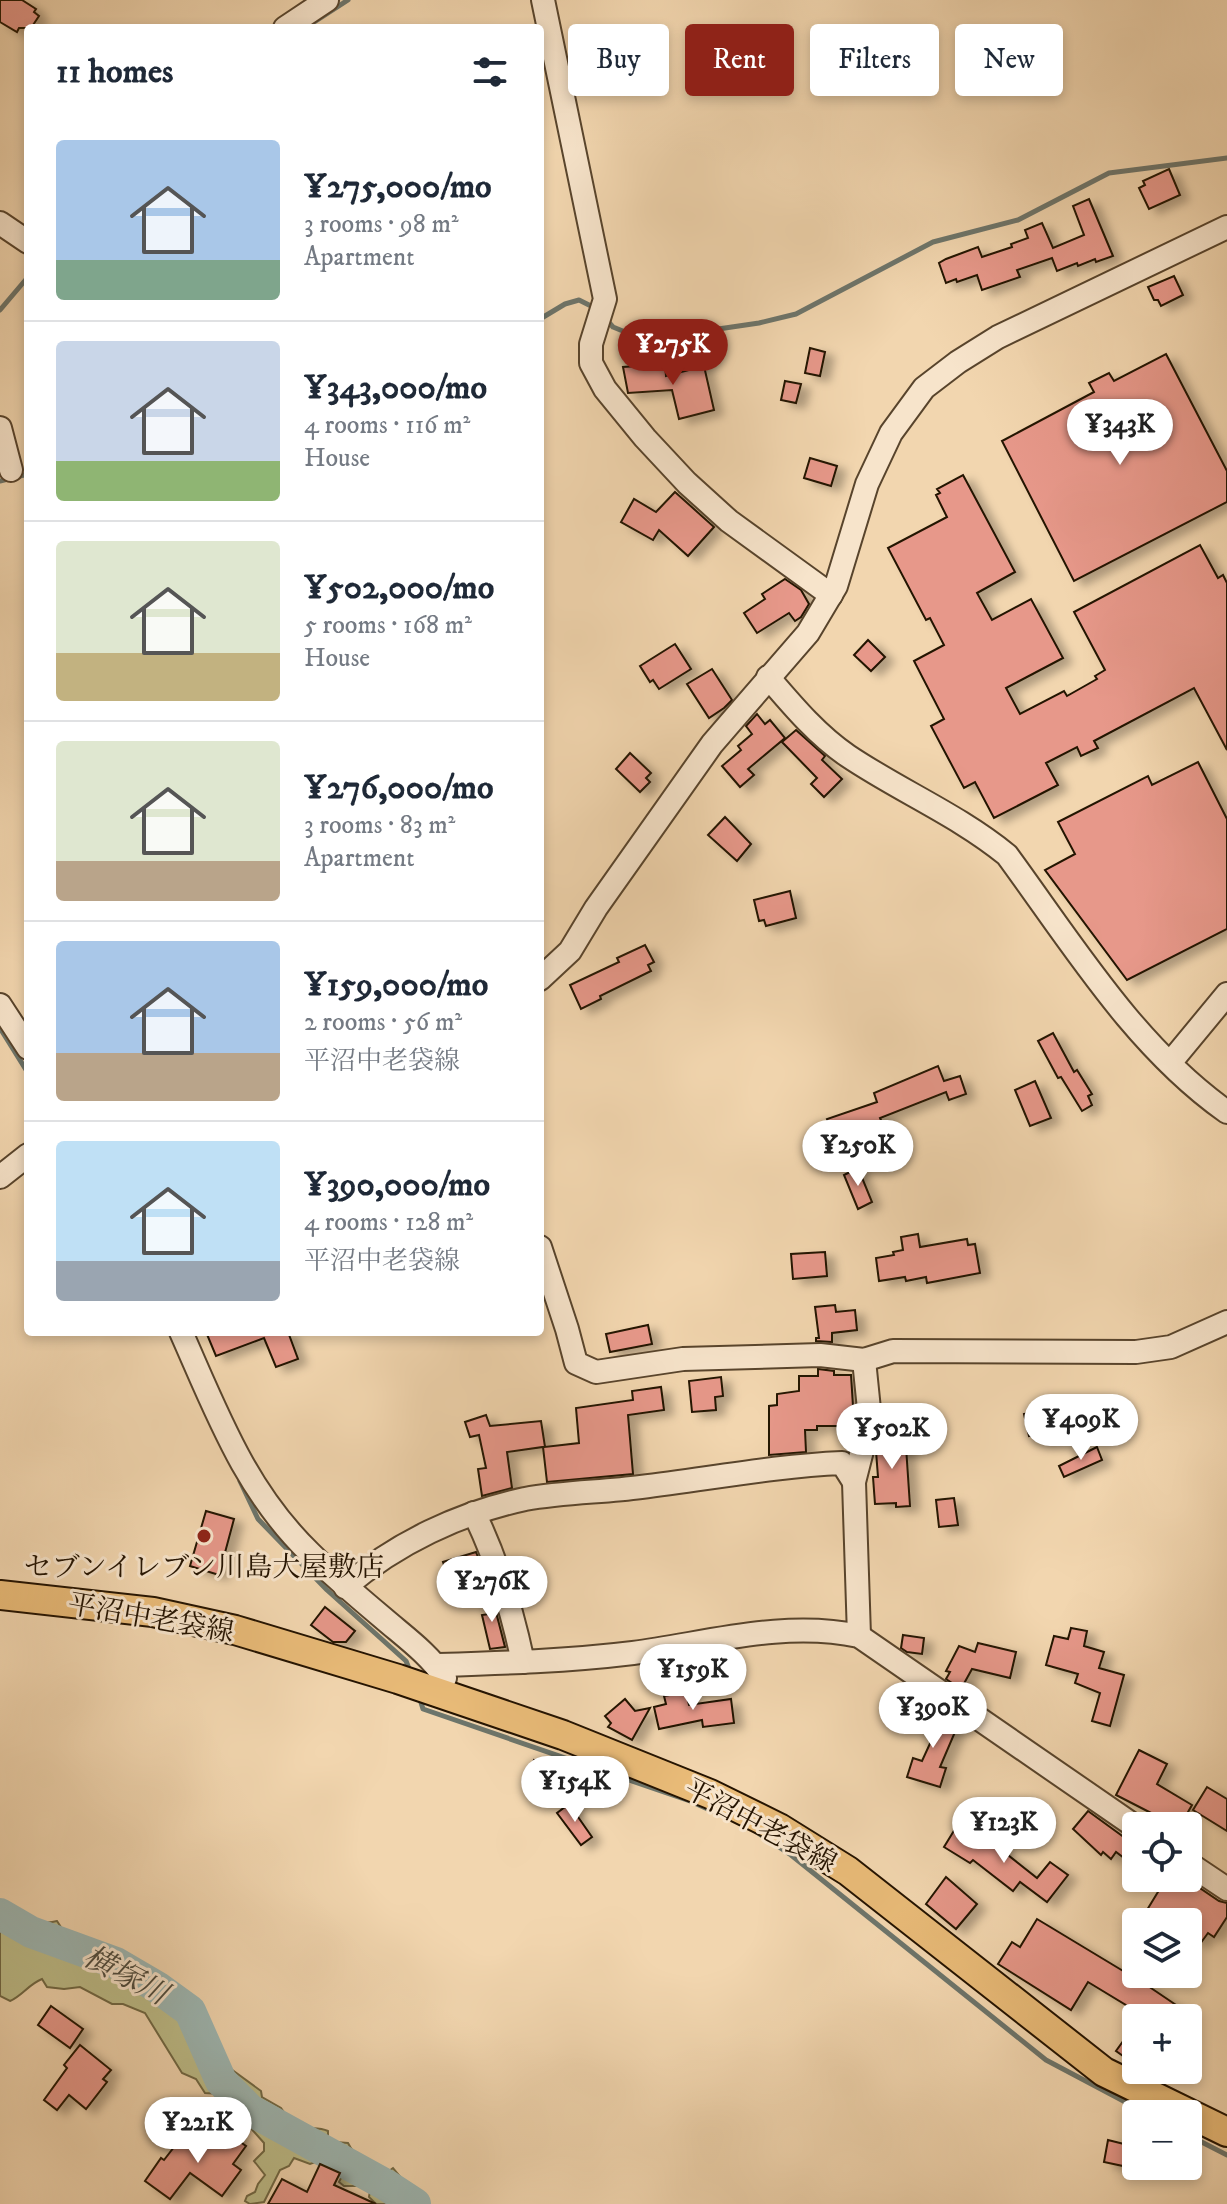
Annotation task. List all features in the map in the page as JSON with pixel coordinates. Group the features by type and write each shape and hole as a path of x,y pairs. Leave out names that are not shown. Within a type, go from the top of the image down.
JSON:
{"main road":[{"name":"平沼中老袋線","path":"0,1595 153,1612 235,1630 457,1698 670,1776 779,1828 848,1871 1104,2072 1227,2132"}],"street":[{"path":"291,24 327,0"},
{"path":"543,0 605,299 591,344 591,363 605,389 687,483 729,521 831,595"},
{"path":"0,223 24,239"},
{"path":"544,975 570,951 680,787 768,677 808,633 836,586 867,484 891,433 924,388 998,337 1227,227"},
{"path":"0,428 11,470"},
{"path":"768,677 802,717 847,755 981,834 1007,855 1144,1037 1204,1095 1227,1112"},
{"path":"1170,1063 1227,994"},
{"path":"0,1005 24,1042"},
{"path":"0,1177 24,1158"},
{"path":"544,1260 576,1363 596,1372 683,1359 820,1355 864,1360 893,1351 1136,1352 1171,1347 1227,1322"},
{"path":"183,1336 230,1445 280,1522 345,1587 437,1665 457,1698"},
{"path":"859,1636 854,1482 870,1419 864,1360"},
{"path":"345,1587 406,1544 474,1513 525,1499 793,1466 842,1463 854,1482"},
{"path":"474,1513 492,1549 510,1600 523,1662"},
{"path":"437,1665 633,1653 771,1632 818,1629 859,1636 1122,1817"},
{"path":"1202,1872 1227,1889"}],"green space":[{"path":"0,1905 36,1923 57,1921 75,1941 110,1951 116,1968 125,1973 139,1962 162,1977 185,2003 194,2008 208,2042 231,2069 261,2091 262,2097 281,2108 286,2115 285,2123 295,2128 328,2131 328,2137 335,2142 348,2143 359,2157 374,2168 385,2174 393,2168 423,2204 376,2204 369,2197 370,2191 363,2186 344,2186 339,2182 343,2174 321,2160 310,2164 294,2158 289,2166 280,2170 264,2202 250,2204 245,2201 255,2192 265,2175 254,2161 264,2151 264,2143 220,2094 205,2093 196,2079 182,2073 145,2013 123,2004 112,2004 80,1987 47,1987 42,1979 10,2001 0,1996"}],"building":[{"path":"0,0 22,0 36,9 34,12 39,16 34,24 24,24 24,28 19,28 17,32 0,22"},
{"path":"1169,169 1180,195 1149,209 1139,188 1145,185 1143,181"},
{"path":"1089,199 1113,256 1078,266 1077,263 1057,271 1052,258 1017,270 1020,277 982,290 977,275 946,283 939,263 978,247 982,257 1012,247 1011,244 1028,238 1025,230 1042,223 1053,248 1084,235 1073,206"},
{"path":"1174,276 1183,295 1161,306 1148,287"},
{"path":"810,348 825,352 820,376 805,373"},
{"path":"1166,354 1227,471 1227,502 1074,581 1002,441 1094,392 1089,383 1109,373 1114,381"},
{"path":"665,364 666,376 704,366 714,410 679,419 672,390 628,393 623,367"},
{"path":"785,381 801,384 796,403 781,400"},
{"path":"810,458 837,466 831,486 804,478"},
{"path":"963,475 1015,572 977,593 992,620 1031,599 1063,658 1006,688 1020,714 1064,691 1067,696 1097,679 1095,676 1105,670 1074,612 1200,545 1218,578 1223,575 1227,583 1227,750 1194,688 1094,741 1098,748 1081,756 1077,747 1046,763 1058,785 994,818 975,782 964,788 931,726 944,719 914,661 944,645 930,618 926,620 888,548 947,517 936,495 940,493 937,489"},
{"path":"675,492 714,527 688,556 659,530 653,540 621,522 634,499 656,512"},
{"path":"785,579 801,590 809,604 795,621 789,613 757,633 744,613 765,599 762,594"},
{"path":"868,640 885,657 871,671 854,655"},
{"path":"675,644 691,669 659,689 653,680 650,682 640,666"},
{"path":"712,669 732,700 709,718 687,684"},
{"path":"757,714 765,724 770,720 785,738 748,769 754,775 740,787 722,766 741,750 738,746 752,734 746,726"},
{"path":"796,730 825,756 822,760 842,779 824,797 811,784 817,778 782,742"},
{"path":"630,753 651,773 646,778 650,782 640,792 616,769"},
{"path":"1198,762 1227,819 1227,929 1127,980 1045,870 1075,854 1058,822 1148,776 1152,785"},
{"path":"725,817 751,844 737,861 708,835"},
{"path":"790,891 796,918 766,926 764,920 759,921 754,900"},
{"path":"645,945 654,962 648,965 651,971 581,1009 570,985 619,962 617,958"},
{"path":"1053,1033 1074,1072 1077,1070 1092,1094 1088,1096 1092,1105 1082,1111 1061,1077 1058,1078 1038,1041"},
{"path":"938,1066 944,1081 960,1076 966,1094 949,1100 946,1092 880,1118 886,1132 840,1152 827,1119 877,1102 874,1093"},
{"path":"1035,1081 1051,1118 1030,1126 1015,1090"},
{"path":"858,1168 872,1202 858,1209 844,1175"},
{"path":"918,1234 920,1247 967,1239 968,1245 975,1244 980,1273 927,1283 926,1277 879,1281 876,1258 903,1250 901,1237"},
{"path":"825,1252 827,1276 793,1279 791,1254"},
{"path":"835,1305 836,1312 855,1310 857,1330 832,1333 832,1342 816,1341 819,1338 815,1307"},
{"path":"648,1325 652,1344 610,1352 606,1334"},
{"path":"208,1336 289,1336 298,1359 276,1367 264,1338 216,1356"},
{"path":"818,1369 834,1371 834,1375 851,1375 854,1422 848,1422 848,1426 817,1426 817,1430 805,1430 806,1452 769,1455 769,1406 777,1405 777,1394 799,1391 799,1376 818,1376"},
{"path":"721,1377 723,1396 715,1397 716,1410 692,1412 689,1381"},
{"path":"661,1387 664,1410 628,1415 633,1474 547,1482 543,1447 507,1452 512,1488 482,1496 478,1469 486,1468 479,1435 470,1437 465,1422 486,1415 490,1426 541,1421 545,1447 579,1443 576,1408 633,1400 632,1391"},
{"path":"1052,1408 1058,1434 1039,1438 1038,1434 1029,1436 1024,1414"},
{"path":"905,1432 910,1506 875,1504 873,1477 878,1477 876,1451 881,1433"},
{"path":"1097,1447 1102,1460 1064,1477 1059,1466"},
{"path":"954,1498 958,1525 939,1527 936,1500"},
{"path":"206,1511 234,1519 219,1575 190,1566"},
{"path":"476,1552 487,1581 471,1586 469,1581 451,1587 443,1562"},
{"path":"490,1589 505,1647 490,1649 482,1615 490,1614 483,1591"},
{"path":"325,1607 355,1631 346,1642 333,1642 311,1625"},
{"path":"1071,1628 1087,1631 1084,1646 1104,1652 1099,1668 1124,1675 1110,1726 1092,1721 1100,1693 1075,1683 1078,1674 1046,1665 1054,1636 1068,1639"},
{"path":"903,1635 924,1638 922,1654 901,1648"},
{"path":"978,1643 1016,1652 1010,1678 972,1669 961,1689 946,1679 950,1672 946,1671 959,1646 975,1652"},
{"path":"908,1687 917,1693 913,1722 897,1716"},
{"path":"686,1692 689,1705 731,1699 734,1723 703,1727 702,1720 659,1729 654,1707 666,1704 664,1696"},
{"path":"625,1699 635,1711 650,1708 632,1740 608,1727 611,1723 605,1716"},
{"path":"932,1703 945,1712 939,1725 955,1732 940,1767 946,1768 940,1787 907,1777 913,1758 922,1761 933,1737 920,1731"},
{"path":"1139,1750 1167,1764 1157,1784 1192,1805 1188,1812 1149,1812 1116,1795"},
{"path":"534,1760 581,1775 571,1803 539,1788 541,1782 531,1778"},
{"path":"1207,1787 1227,1799 1227,1831 1202,1816 1202,1812 1193,1810"},
{"path":"569,1804 592,1837 581,1845 557,1813"},
{"path":"1088,1811 1122,1836 1122,1856 1116,1852 1111,1859 1103,1852 1101,1855 1073,1829"},
{"path":"964,1827 992,1846 994,1844 1037,1878 1050,1862 1068,1875 1047,1902 1020,1882 1013,1891 973,1860 970,1863 944,1847 955,1829 961,1832"},
{"path":"946,1877 977,1904 956,1929 926,1904"},
{"path":"1202,1890 1227,1903 1227,1917 1214,1937 1208,1933 1202,1941 1202,1908 1148,1908 1158,1892 1202,1892"},
{"path":"1037,1919 1122,1970 1122,1988 1151,1988 1175,2004 1124,2004 1088,1982 1071,2010 998,1964 1012,1942 1020,1947"},
{"path":"51,2006 83,2029 70,2048 38,2025"},
{"path":"80,2045 111,2070 103,2079 107,2082 86,2109 69,2095 57,2110 44,2100 67,2068 64,2065"},
{"path":"215,2131 226,2138 229,2134 246,2146 233,2164 241,2170 222,2196 190,2173 170,2199 145,2181 161,2158 164,2160 185,2133 204,2148"},
{"path":"1108,2140 1122,2144 1122,2166 1104,2162"},
{"path":"320,2164 340,2173 334,2185 376,2204 268,2204 282,2179 307,2192"}],"waterway":[{"path":"311,24 348,0"},
{"path":"605,318 613,327 635,336 657,338 759,323 796,314 933,242 1018,220 1109,173 1227,158"},
{"path":"0,310 24,282"},
{"path":"544,317 579,300 595,308"},
{"path":"0,481 24,475"},
{"path":"0,1028 24,1067"},
{"path":"240,1481 258,1519 327,1590 406,1661 410,1671"},
{"path":"419,1696 423,1709 690,1801 721,1815"},
{"path":"755,1831 791,1855 1046,2060 1122,2100"},
{"name":"横塚川","path":"0,1914 31,1932 116,1963 157,1987 190,2011 221,2081 250,2110 415,2204"},
{"path":"1202,2142 1227,2155"}],"place":[{"name":"セブンイレブン川島大屋敷店","path":"204,1536"}]}
